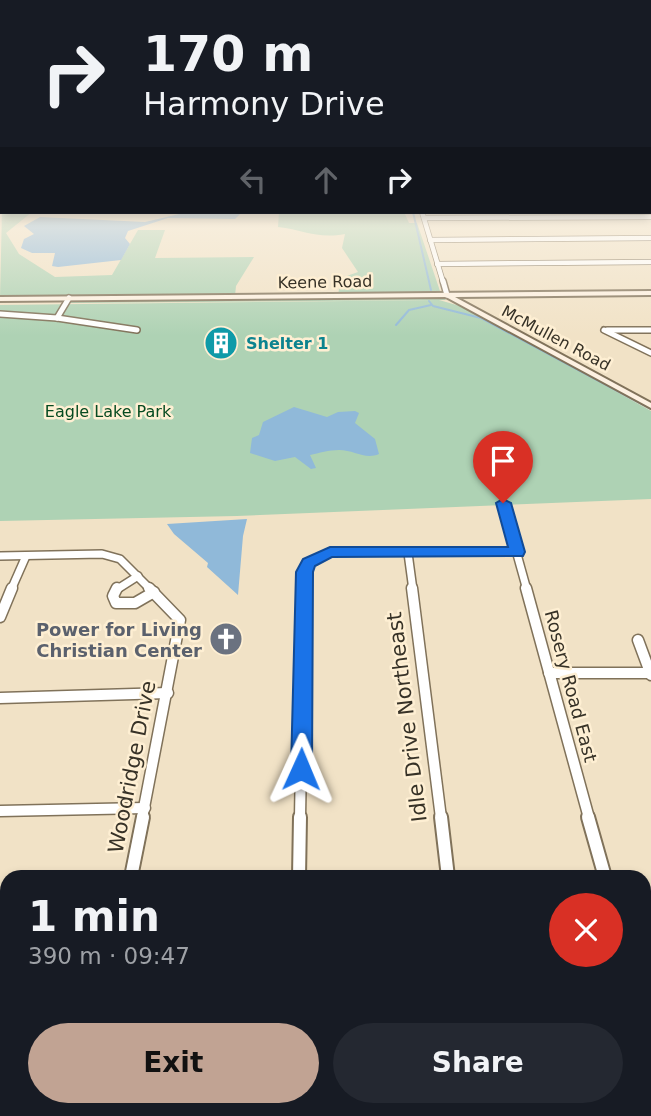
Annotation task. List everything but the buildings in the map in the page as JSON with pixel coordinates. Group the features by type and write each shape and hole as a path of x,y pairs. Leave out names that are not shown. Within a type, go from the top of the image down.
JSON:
{"main road":[{"name":"Keene Road","path":"0,299 651,293"},
{"name":"McMullen Road","path":"447,295 651,405"}],"street":[{"path":"428,232 447,295"},
{"path":"430,240 651,238"},
{"path":"437,264 651,262"},
{"path":"57,318 69,298"},
{"path":"0,314 57,318 137,330"},
{"path":"651,330 604,330 651,353"},
{"name":"Rosery Road East","path":"503,503 603,870"},
{"path":"299,870 304,572 309,562 330,552 517,552"},
{"name":"Idle Drive Northeast","path":"408,553 447,870"},
{"name":"Woodridge Drive","path":"0,556 110,556 120,559 180,620 132,870"},
{"path":"0,617 26,556"},
{"path":"138,576 117,588 114,596 116,603 135,603 154,592"},
{"path":"549,673 651,674 638,639"},
{"path":"0,698 168,693"},
{"path":"0,811 145,808"}],"green space":[{"path":"2,232 7,232 19,254 55,277 112,275 137,232 164,232 155,258 254,257 236,286 235,296 0,298"},
{"path":"303,232 420,232 441,294 338,295 341,278 358,272 342,248 345,234 318,235"},
{"path":"442,296 446,300 70,303 71,300"},
{"name":"Eagle Lake Park","path":"439,300 467,308 651,411 651,499 237,516 0,521 0,305"}],"water":[{"path":"32,232 128,232 125,238 130,244 121,260 58,267 52,266 55,253 32,253 21,248 24,239 34,234"},
{"path":"294,407 327,417 338,412 359,413 355,423 375,439 379,454 369,456 339,450 310,455 316,468 311,469 295,457 275,461 250,453 252,438 259,435 263,422"},
{"path":"247,519 238,595 207,567 208,563 174,534 167,524"}],"waterway":[{"path":"418,232 431,290"},
{"path":"429,301 433,306 481,318 651,409"},
{"path":"396,325 409,310 431,305"}],"place":[{"name":"Shelter 1","path":"221,343"},
{"name":"Power for Living Christian Center","path":"226,639"}],"route":[{"path":"301,769 304,572 309,562 330,552 517,552 503,503"}]}
